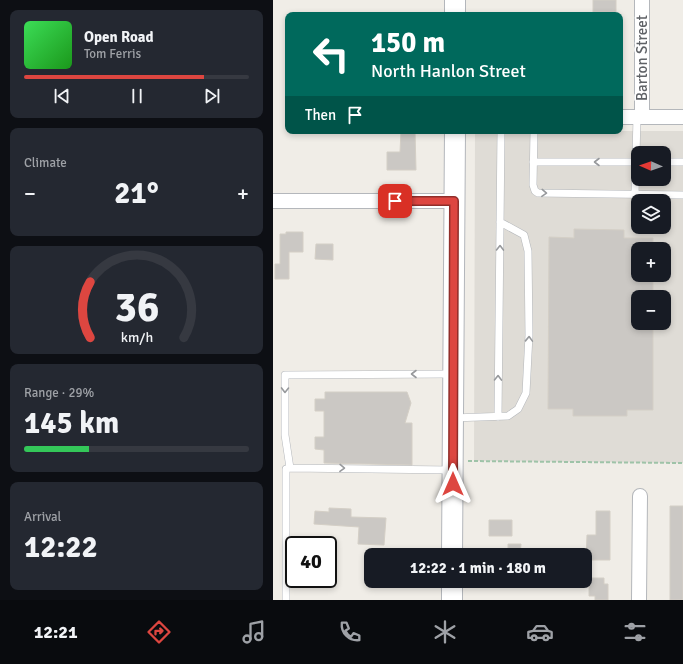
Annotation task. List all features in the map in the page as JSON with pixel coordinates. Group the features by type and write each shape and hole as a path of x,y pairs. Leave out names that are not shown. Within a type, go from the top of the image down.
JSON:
{"street":[{"path":"455,0 455,12"},
{"name":"Barton Street","path":"639,117 642,0"},
{"path":"623,117 683,117"},
{"path":"452,548 458,466 453,418 455,134"},
{"path":"273,201 454,201"},
{"path":"639,600 640,496"},
{"path":"452,588 452,600"}],"lane":[{"path":"638,146 639,117"},
{"path":"498,417 501,134"},
{"path":"534,134 533,185 535,191 538,193 635,194 636,186"},
{"path":"533,162 631,162"},
{"path":"671,162 683,162"},
{"path":"671,195 683,195"},
{"path":"453,418 508,416 518,409 526,393 529,335 528,251 524,235 510,226 500,222"},
{"path":"290,468 285,435 285,375 453,374"},
{"path":"286,600 286,469 458,466"}],"path":[{"path":"458,466 683,463"}],"shaded area":[{"path":"623,131 683,131 683,463 474,461 475,134 623,134"}],"building":[{"path":"593,0 616,0 616,12 593,12"},
{"path":"401,134 415,134 416,170 387,170 387,152 400,152"},
{"path":"574,229 624,230 624,238 653,238 653,242 631,242 631,282 653,282 653,290 631,290 631,330 653,330 653,410 627,410 627,416 573,416 573,409 548,409 549,237 574,238"},
{"path":"286,232 303,232 303,252 289,252 289,279 275,279 275,264 280,264 280,234 286,234"},
{"path":"316,244 333,244 333,260 315,259"},
{"path":"325,392 407,392 411,403 405,423 412,423 412,465 324,463 324,450 315,449 315,437 324,437 324,411 315,411 315,399 325,399"},
{"path":"670,506 683,506 683,600 670,600"},
{"path":"329,508 351,509 351,517 386,518 384,545 358,544 359,527 314,524 315,511 329,512"},
{"path":"596,511 610,511 610,560 592,560 592,548 586,548 587,535 596,535"},
{"path":"489,520 512,520 512,536 489,536"},
{"path":"508,544 521,544 521,548 508,548"},
{"path":"592,578 604,578 604,584 608,584 608,600 595,600 595,596 589,596 589,588 592,588"}],"route":[{"path":"395,201 454,201 453,484"}]}
